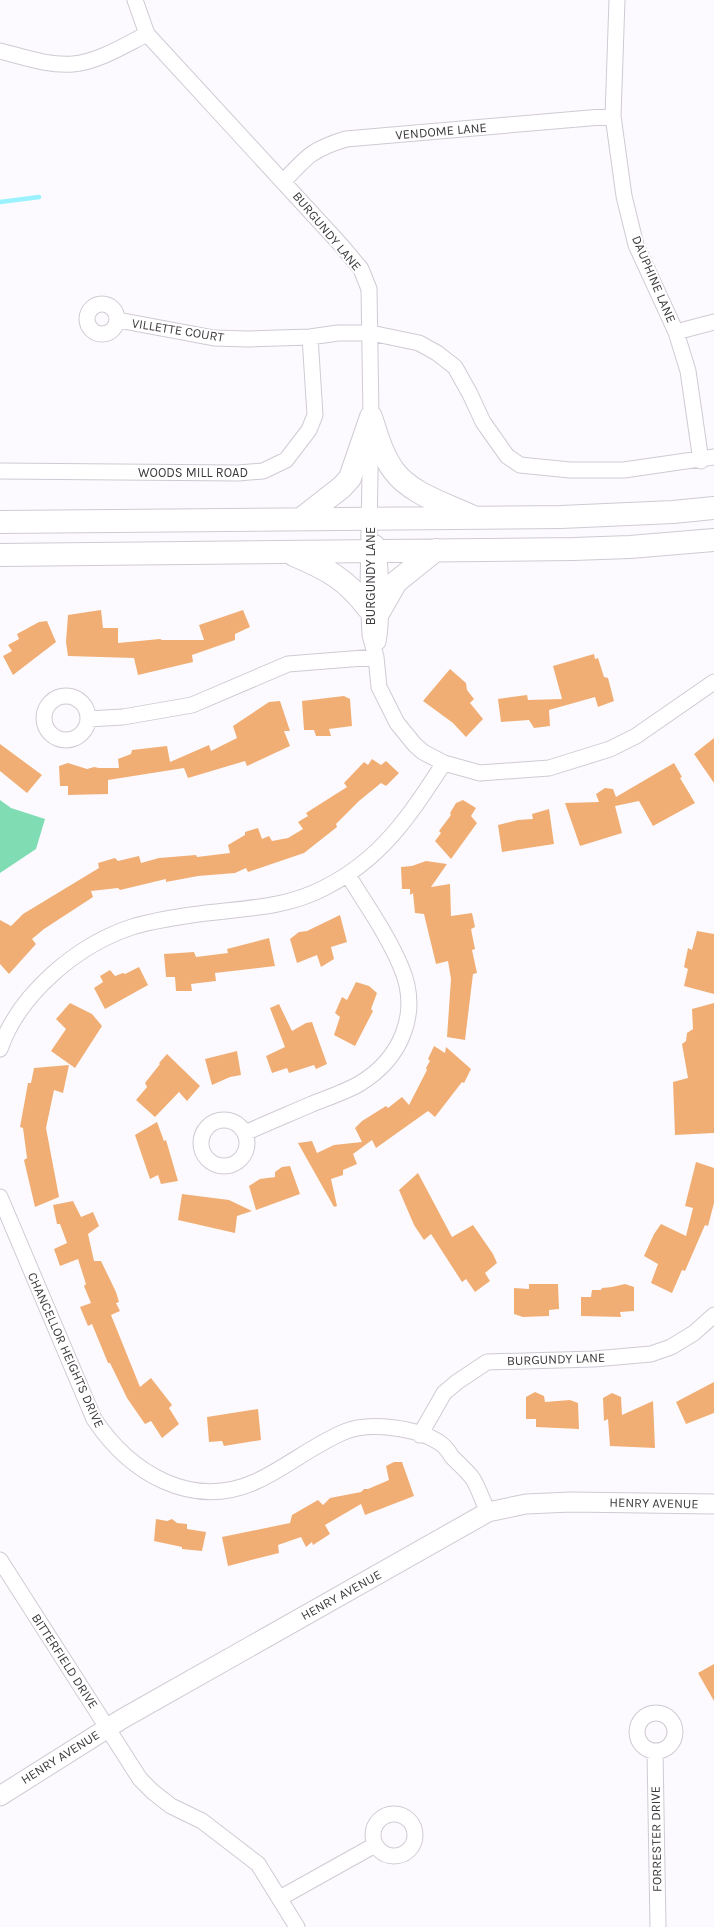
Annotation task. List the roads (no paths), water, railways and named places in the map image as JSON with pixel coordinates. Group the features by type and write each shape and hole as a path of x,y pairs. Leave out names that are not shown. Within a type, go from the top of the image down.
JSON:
{"highway":[{"path":"371,417 384,454 394,471 406,484 476,518"},
{"path":"301,519 337,491 350,478 371,417"},
{"path":"0,522 476,518 622,515 714,508"},
{"path":"0,555 630,547 714,540"},
{"path":"288,552 322,567 339,578 351,587 374,609 396,582 436,550"}],"street":[{"name":"BURGUNDY LANE","path":"135,0 147,34 284,181 361,269 369,289 371,333 370,519 373,551 374,609 370,635 376,657 379,687 388,708 397,723 415,745 423,752 444,763 480,773 549,768 567,764 610,749 636,736 714,682"},
{"name":"DAUPHINE LANE","path":"617,0 614,116 624,196 636,245 676,332 688,370 708,459"},
{"path":"0,51 39,61 59,64 74,64 93,59 147,34"},
{"name":"VENDOME LANE","path":"284,181 307,156 326,145 346,139 614,116"},
{"name":"VILLETTE COURT","path":"118,320 214,338 310,337"},
{"path":"676,332 714,322"},
{"path":"310,337 338,333 371,333 419,343 437,353 455,367 470,394 482,422 507,456 520,465 570,470 624,470 708,459"},
{"name":"WOODS MILL ROAD","path":"0,471 238,473 268,468 286,460 309,430 315,415 310,337"},
{"path":"88,719 123,717 192,705 288,664 376,657"},
{"path":"0,1049 4,1036 19,1011 34,992 79,954 108,938 131,928 161,919 266,908 323,889 348,875 385,845 397,831 444,763"},
{"path":"245,1133 358,1084 376,1073 388,1062 404,1036 409,1018 407,983 393,952 348,875"},
{"name":"CHANCELLOR HEIGHTS DRIVE","path":"0,1197 94,1419 107,1438 121,1453 161,1481 183,1489 212,1492 237,1488 257,1482 345,1432 368,1427 387,1427 406,1429 440,1443 473,1480 488,1512"},
{"name":"BURGUNDY LANE","path":"420,1434 444,1393 457,1382 487,1362 594,1359 651,1354 671,1347 694,1333 714,1315"},
{"name":"HENRY AVENUE","path":"0,1796 108,1727 488,1512 526,1504 571,1502 714,1504"},
{"name":"BITTERFIELD DRIVE","path":"0,1560 140,1779 153,1792 171,1806 202,1821 258,1864 297,1927"},
{"name":"FORRESTER DRIVE","path":"655,1752 658,1927"},
{"path":"280,1898 375,1845"}],"waterway":[{"path":"0,202 39,197"}]}
